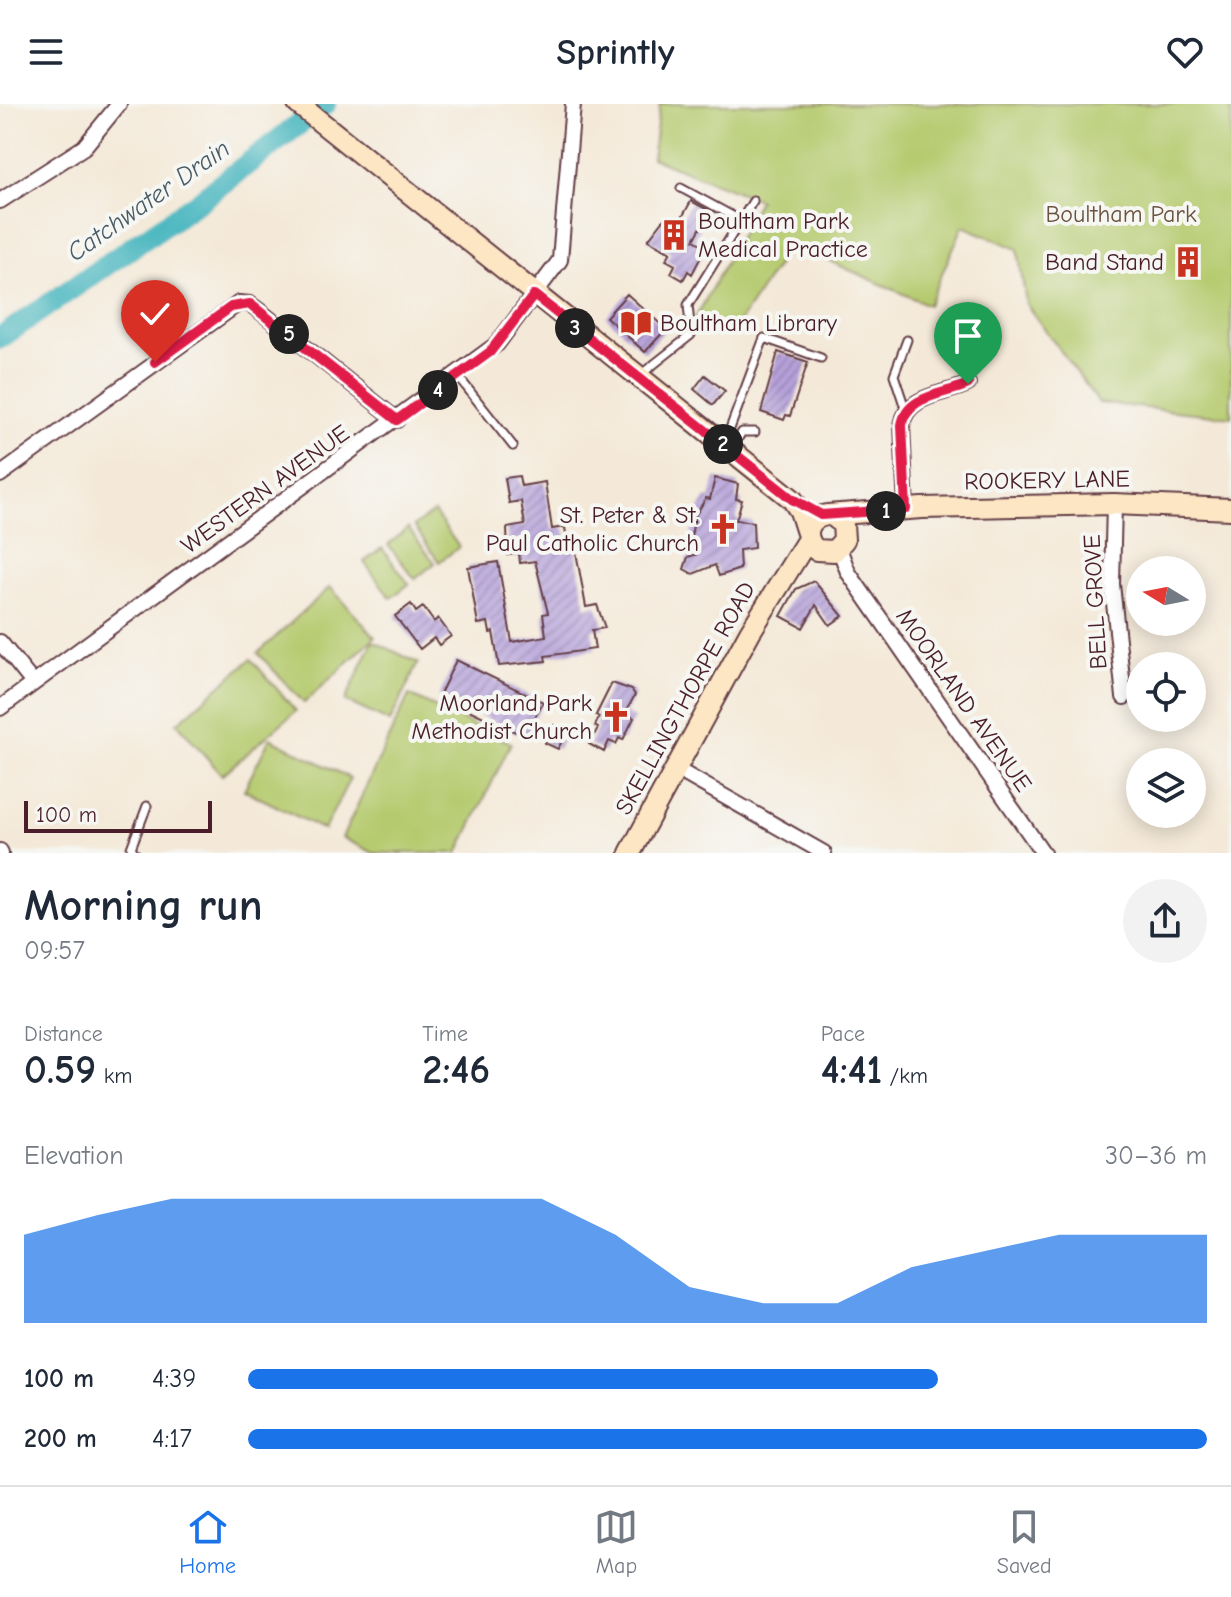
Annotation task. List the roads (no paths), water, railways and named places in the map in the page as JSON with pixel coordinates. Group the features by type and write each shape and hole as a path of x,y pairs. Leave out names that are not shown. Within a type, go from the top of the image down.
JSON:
{"street":[{"path":"0,201 84,147 119,104"},
{"name":"WESTERN AVENUE","path":"0,708 497,344 560,260 573,104"},
{"path":"307,112 792,499 843,524 823,543"},
{"path":"0,475 239,303 250,304 261,312 397,420"},
{"path":"906,509 902,425 906,411 921,400 968,384"},
{"path":"792,499 823,543"},
{"name":"ROOKERY LANE","path":"827,516 906,509 1114,504 1231,509"},
{"name":"BELL GROVE","path":"1114,504 1112,593 1124,697"},
{"path":"823,543 865,514"},
{"path":"823,543 811,522 827,516"},
{"name":"SKELLINGTHORPE ROAD","path":"630,853 676,769 744,628 787,568 823,543"},
{"name":"MOORLAND AVENUE","path":"823,543 848,572 1043,853"},
{"path":"0,642 33,683"},
{"path":"676,769 824,853"}],"lane":[{"path":"681,188 740,220"},
{"path":"638,378 691,335 688,305 753,201"},
{"path":"727,447 764,338 821,358"},
{"path":"906,411 894,375 907,340"},
{"path":"457,375 513,446"},
{"path":"727,447 742,432 755,432"},
{"path":"135,853 131,848 132,838 147,806"}],"waterway":[{"name":"Catchwater Drain","path":"0,338 198,202 325,104"}],"place":[{"name":"Boultham Park Medical Practice","path":"674,235"},
{"name":"Band Stand","path":"1188,262"},
{"name":"Boultham Library","path":"636,323"},
{"name":"St. Peter & St. Paul Catholic Church","path":"723,529"},
{"name":"Moorland Park Methodist Church","path":"616,717"}],"park label":[{"name":"Boultham Park","path":"1121,214"}]}
